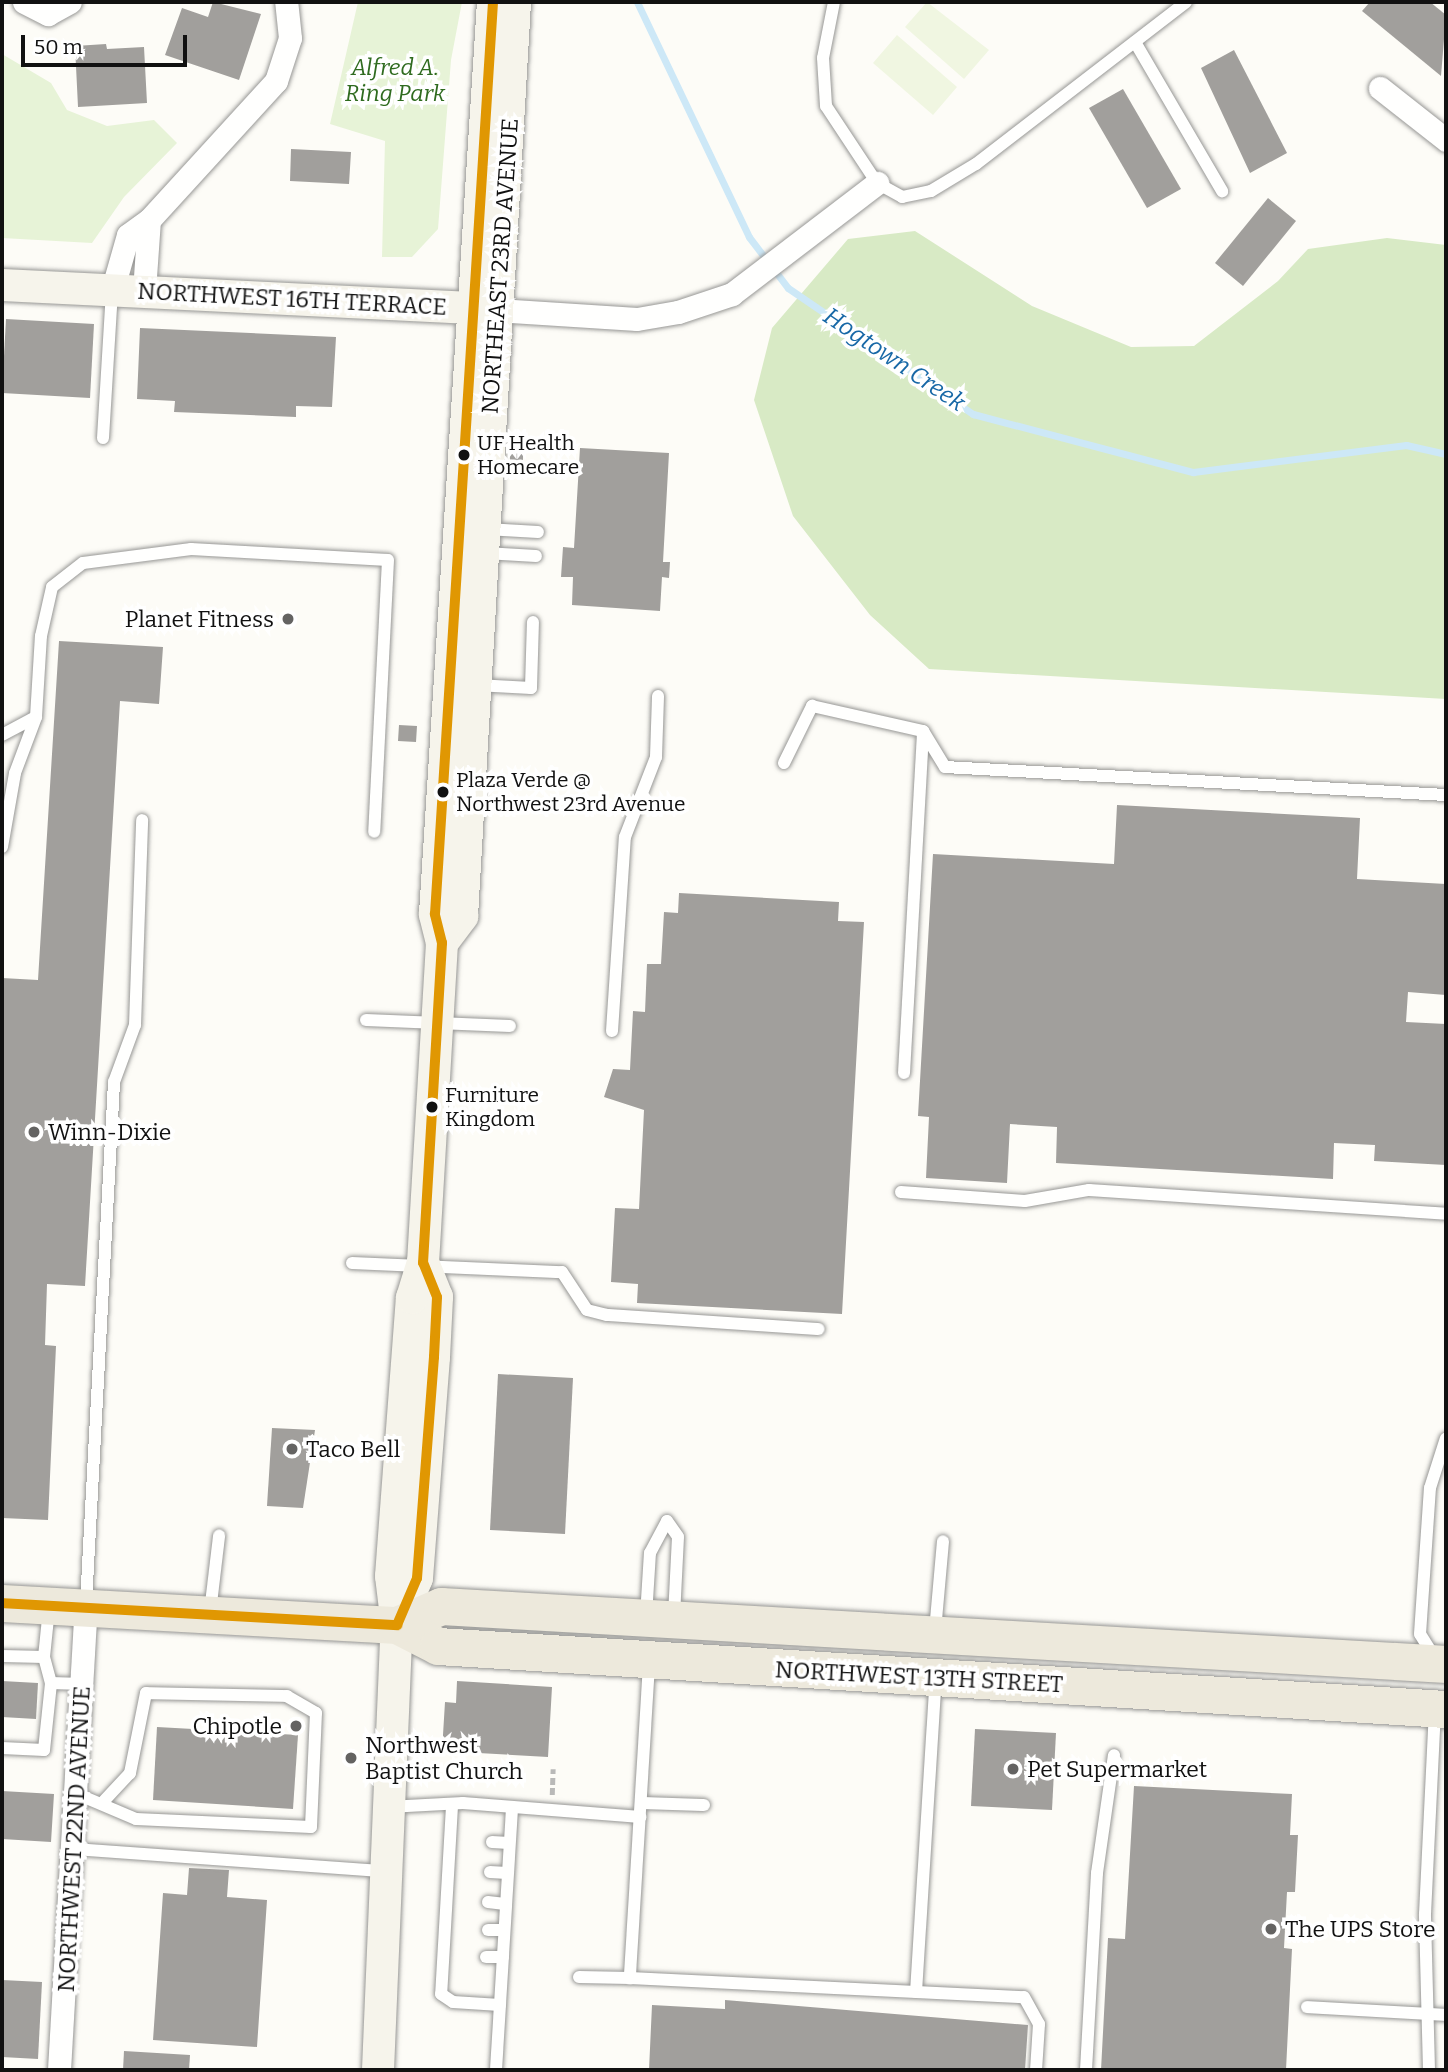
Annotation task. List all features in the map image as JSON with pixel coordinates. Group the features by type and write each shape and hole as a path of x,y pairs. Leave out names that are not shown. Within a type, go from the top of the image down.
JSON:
{"main road":[{"name":"NORTHWEST 13TH STREET","path":"2,1603 397,1625 438,1646 1441,1709"},
{"name":"NORTHWEST 13TH STREET","path":"397,1625 441,1606 934,1635 1443,1657"},
{"path":"853,1673 899,1657 934,1635"},
{"path":"936,1678 976,1656 1034,1640"},
{"path":"1441,1709 1443,1657"}],"street":[{"path":"24,2 48,14 70,2"},
{"path":"112,291 122,243 149,220 276,81 290,38 286,2"},
{"name":"NORTHEAST 23RD AVENUE","path":"397,1625 417,1578 434,1357 437,1297 423,1263 442,943 435,914 482,541 485,309 494,2"},
{"name":"NORTHEAST 23RD AVENUE","path":"462,684 485,309 515,2"},
{"path":"1380,88 1446,140"},
{"name":"NORTHWEST 16TH TERRACE","path":"2,285 637,319 732,294 820,223 860,202 877,183"},
{"path":"144,292 149,220"},
{"path":"378,2070 384,1871 397,1625 393,1550 412,1298 423,1263"},
{"name":"NORTHWEST 22ND AVENUE","path":"59,2070 74,1849 86,1607"}],"lane":[{"path":"834,2 823,58 826,106 877,183 902,197 931,191 1135,42 1180,4"},
{"path":"1135,42 1222,191"},
{"path":"103,438 112,291"},
{"path":"482,541 538,532"},
{"path":"482,541 536,556"},
{"path":"2,847 15,773 36,717 45,606 52,587 83,563 191,549 388,560 374,832"},
{"path":"462,684 531,688 533,622"},
{"path":"612,1031 625,837 656,757 658,696"},
{"path":"784,763 812,706 923,731 945,767 1446,795"},
{"path":"2,736 36,717"},
{"path":"904,1073 923,731"},
{"path":"86,1607 114,1082 135,1024 142,820"},
{"path":"366,1020 510,1026"},
{"path":"901,1192 1025,1201 1089,1190 1446,1214"},
{"path":"352,1263 423,1263 562,1272 587,1310 607,1315 819,1329"},
{"path":"1443,1657 1420,1634 1430,1488 1446,1438"},
{"path":"667,1521 678,1537 660,1619 650,1553 667,1521"},
{"path":"210,1614 219,1536"},
{"path":"934,1635 943,1541"},
{"path":"2,1748 44,1750 51,1683 44,1657 49,1605"},
{"path":"2,1656 44,1657"},
{"path":"631,1978 649,1660"},
{"path":"916,1992 936,1678"},
{"path":"51,1683 83,1684"},
{"path":"77,1794 102,1802 136,1819 311,1827 318,1719 312,1706 287,1696 146,1693 130,1773 102,1802"},
{"path":"1429,2070 1432,2014 1425,1952 1441,1709"},
{"path":"1086,2070 1097,1873 1114,1755"},
{"path":"387,1807 641,1810 704,1805"},
{"path":"452,1806 456,1840 452,1927 450,1955 441,1994 453,2003 500,2005"},
{"path":"496,2070 512,1807"},
{"path":"492,1842 509,1843"},
{"path":"74,1849 384,1871"},
{"path":"490,1872 507,1873"},
{"path":"488,1902 505,1904"},
{"path":"488,1930 504,1930"},
{"path":"486,1957 503,1958"},
{"path":"579,1977 1024,1997 1039,2024 1036,2070"},
{"path":"1307,2007 1446,2015"}],"path":[{"path":"552,1795 553,1769"}],"green space":[{"name":"Alfred A. Ring Park","path":"358,2 462,2 451,60 438,229 412,257 382,257 385,141 330,124"},
{"path":"927,2 989,50 964,79 905,27"},
{"path":"897,35 957,87 933,115 873,63"},
{"path":"2,54 51,83 67,110 107,126 154,120 177,143 124,197 92,243 2,238"},
{"path":"915,231 1032,306 1131,347 1194,346 1278,281 1308,249 1387,238 1446,245 1446,699 929,669 870,615 793,516 754,400 772,328 848,239"}],"building":[{"path":"213,2 261,14 239,80 165,55 182,8 208,17"},
{"path":"1370,2 1430,2 1446,15 1441,76 1362,11"},
{"path":"106,44 107,49 144,47 147,103 78,107 75,46"},
{"path":"1234,50 1287,153 1250,173 1201,68"},
{"path":"1123,89 1181,189 1147,208 1089,108"},
{"path":"291,149 351,152 349,184 290,181"},
{"path":"1268,198 1296,221 1243,286 1215,263"},
{"path":"6,319 94,324 90,398 2,393"},
{"path":"140,328 336,337 332,407 296,406 296,417 174,412 175,401 137,399"},
{"path":"580,448 669,453 663,562 670,562 669,578 662,577 660,611 572,605 573,577 561,577 563,547 574,548"},
{"path":"510,449 523,449 523,471 510,471"},
{"path":"59,641 163,647 159,704 120,701 85,1286 47,1284 45,1345 56,1346 48,1520 2,1518 2,978 38,980"},
{"path":"399,725 417,726 416,742 398,741"},
{"path":"1117,805 1360,818 1357,879 1446,884 1446,995 1408,992 1406,1022 1446,1024 1446,1165 1374,1161 1375,1145 1334,1143 1333,1179 1056,1163 1057,1127 1010,1124 1007,1183 926,1178 929,1117 918,1116 933,854 1114,864"},
{"path":"679,893 839,902 838,921 864,922 842,1314 637,1303 638,1284 611,1282 615,1208 639,1209 644,1110 604,1097 613,1069 630,1070 633,1011 645,1012 647,964 661,964 664,912 678,913"},
{"path":"498,1374 573,1378 565,1534 490,1530"},
{"name":"Taco Bell","path":"272,1428 315,1430 303,1508 267,1506"},
{"path":"2,1681 38,1683 36,1719 2,1717"},
{"path":"457,1681 552,1687 548,1757 442,1751 445,1702 456,1703"},
{"path":"157,1727 298,1735 293,1809 153,1800"},
{"name":"Pet Supermarket","path":"975,1729 1056,1733 1052,1810 971,1806"},
{"path":"1134,1786 1292,1794 1290,1835 1298,1835 1295,1892 1287,1892 1284,1948 1292,1949 1286,2070 1101,2070 1108,1938 1125,1939"},
{"path":"2,1791 54,1794 51,1842 2,1839"},
{"path":"189,1868 229,1870 227,1897 267,1900 257,2047 153,2040 163,1893 187,1895"},
{"path":"2,1980 42,1982 38,2059 2,2057"},
{"path":"725,2000 1028,2025 1025,2070 649,2070 652,2005 725,2009"},
{"path":"124,2051 190,2055 189,2070 123,2070"}],"waterway":[{"name":"Hogtown Creek","path":"637,2 749,237 788,288 973,414 1193,472 1406,445 1446,454"}],"transit line":[{"path":"397,1625 417,1578 434,1357 437,1297 423,1263 442,943 435,914 493,2"},
{"path":"2,1603 397,1625"}],"place":[{"name":"UF Health Homecare","path":"464,455"},
{"name":"Planet Fitness","path":"288,619"},
{"name":"Plaza Verde @ Northwest 23rd Avenue","path":"443,792"},
{"name":"Furniture Kingdom","path":"432,1107"},
{"name":"Winn-Dixie","path":"34,1132"},
{"name":"Taco Bell","path":"292,1449"},
{"name":"Chipotle","path":"296,1726"},
{"name":"Northwest Baptist Church","path":"351,1758"},
{"name":"Pet Supermarket","path":"1013,1769"},
{"name":"The UPS Store","path":"1271,1929"}]}
